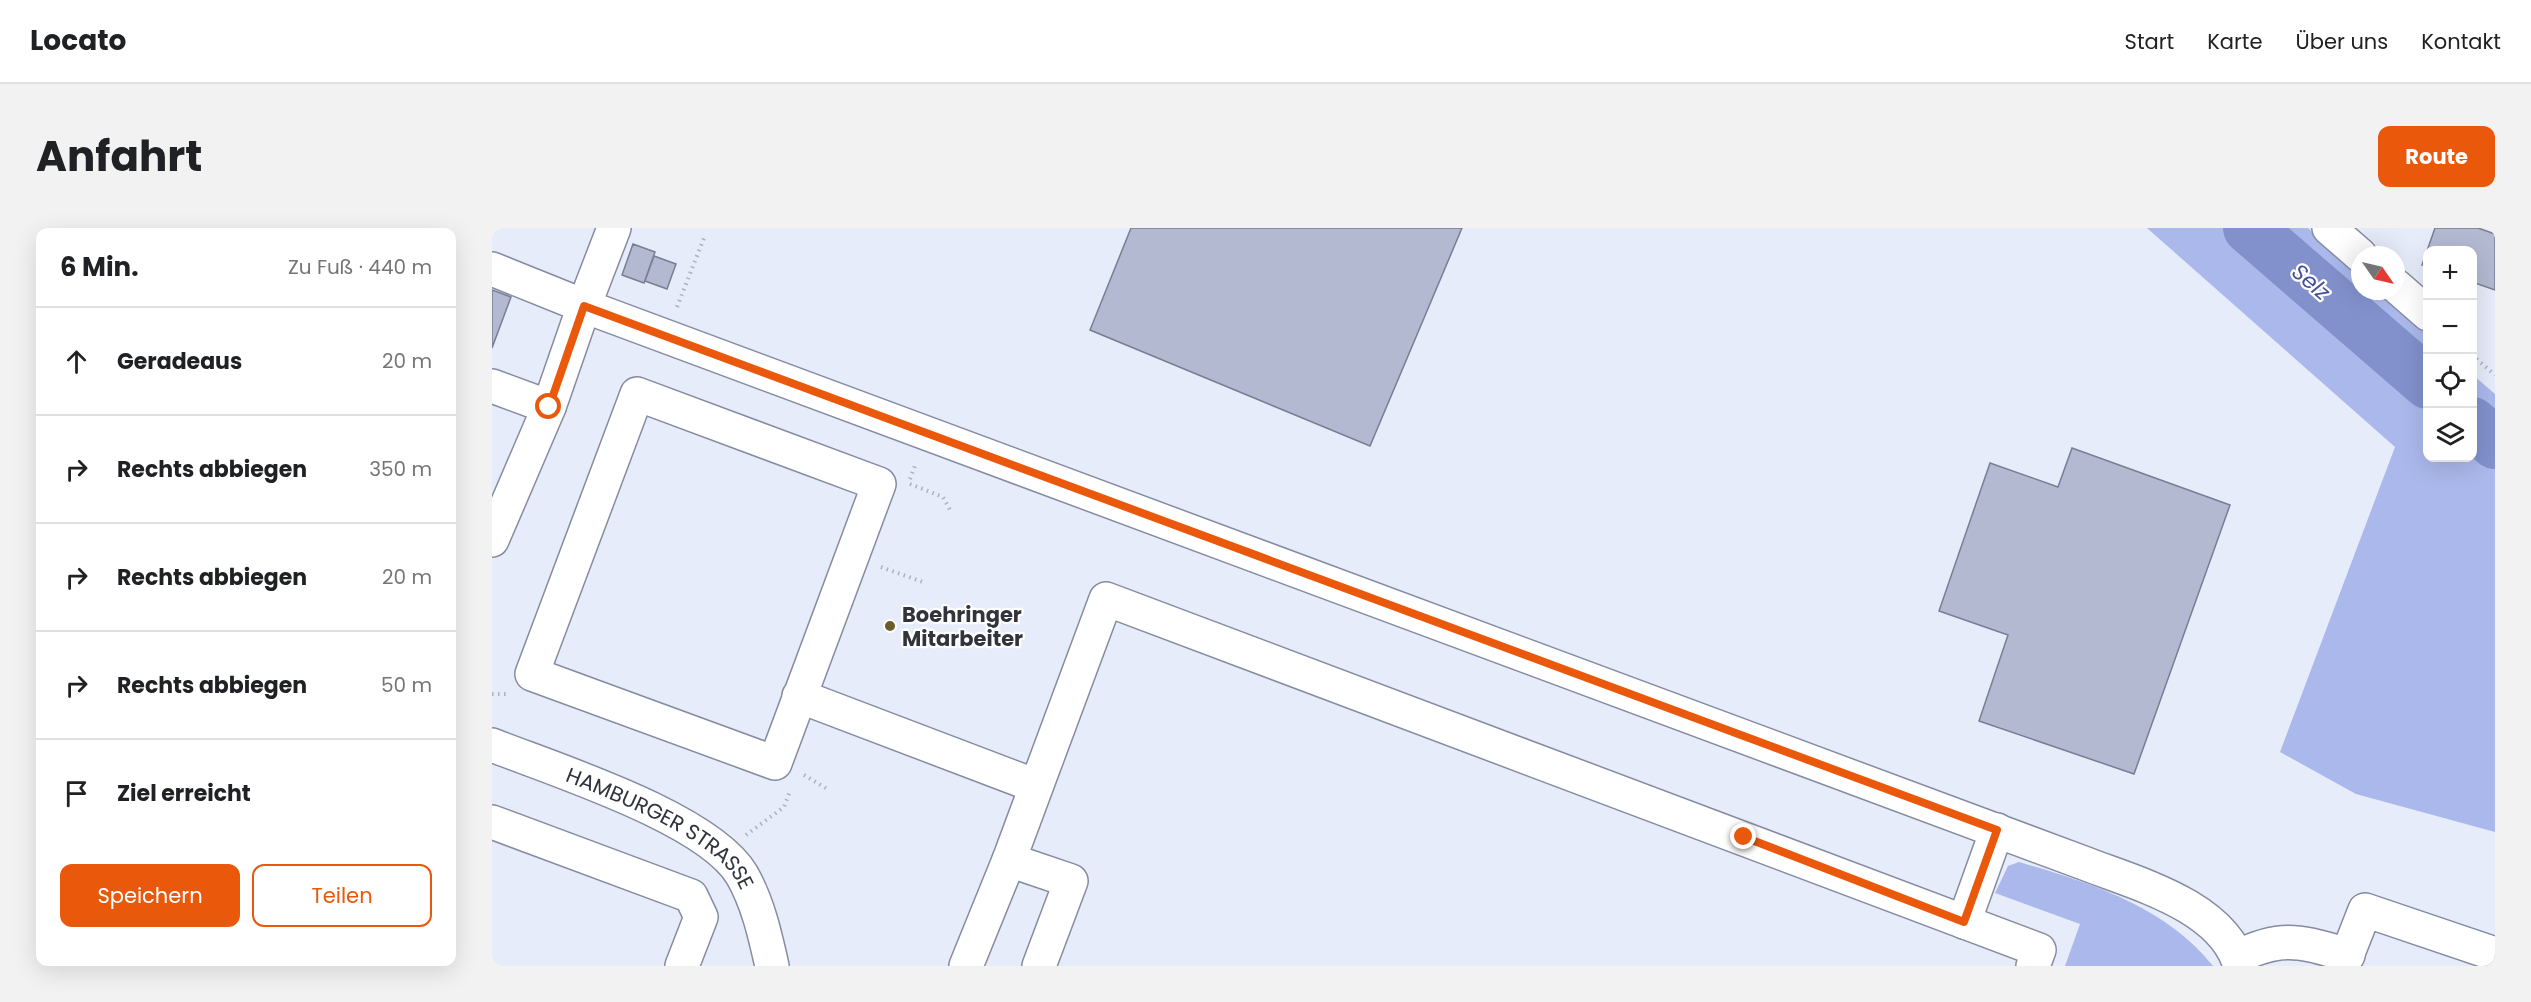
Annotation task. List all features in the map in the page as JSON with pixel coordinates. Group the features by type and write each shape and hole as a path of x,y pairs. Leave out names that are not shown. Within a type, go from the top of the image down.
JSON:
{"street":[{"path":"492,540 549,407 614,228"},
{"path":"2329,228 2351,247"},
{"path":"492,269 584,306 1997,830 2189,906 2210,921 2238,961 2258,946 2280,941 2310,945 2346,960 2365,910 2479,956"},
{"path":"2405,294 2423,310"},
{"path":"492,386 549,407"},
{"path":"637,394 879,484 775,763 532,674 637,394"},
{"path":"966,966 1009,860 1106,599 1806,860 2039,950 2033,966"},
{"path":"799,696 1036,786"},
{"name":"HAMBURGER STRASSE","path":"492,745 636,802 693,830 724,851 742,874 760,916 772,966"},
{"path":"492,822 691,896 701,917 682,966"},
{"path":"1964,922 1997,830"},
{"path":"1009,860 1071,881 1039,966"}],"path":[{"path":"677,307 704,238"},
{"path":"2477,359 2495,375"},
{"path":"879,484 893,478 909,483 943,497 950,510"},
{"path":"877,566 923,582"},
{"path":"798,772 829,790"}],"shaded area":[{"path":"2147,228 2308,228 2351,267 2351,300 2388,300 2423,331 2423,462 2477,462 2477,378 2495,394 2495,832 2356,794 2280,752 2395,447"},
{"path":"2019,862 2099,888 2125,899 2172,927 2194,945 2213,966 2065,966 2080,924 1995,893 2008,866"}],"building":[{"path":"1131,228 1462,228 1370,446 1090,330"},
{"path":"2435,228 2478,228 2495,234 2495,290 2477,284 2477,246 2429,246"},
{"path":"633,244 655,252 644,283 622,275"},
{"path":"654,256 676,264 667,289 645,281"},
{"path":"492,290 511,297 492,348"},
{"path":"2072,448 2230,505 2134,774 1979,721 2008,635 1939,611 1990,463 2058,487"}],"waterway":[{"name":"Selz","path":"2249,228 2423,379"},
{"name":"Selz","path":"2477,427 2495,443"}],"place":[{"name":"Boehringer Mitarbeiter","path":"890,626"}],"route":[{"path":"549,407 584,306 1997,830 1964,922 1744,837"}]}
